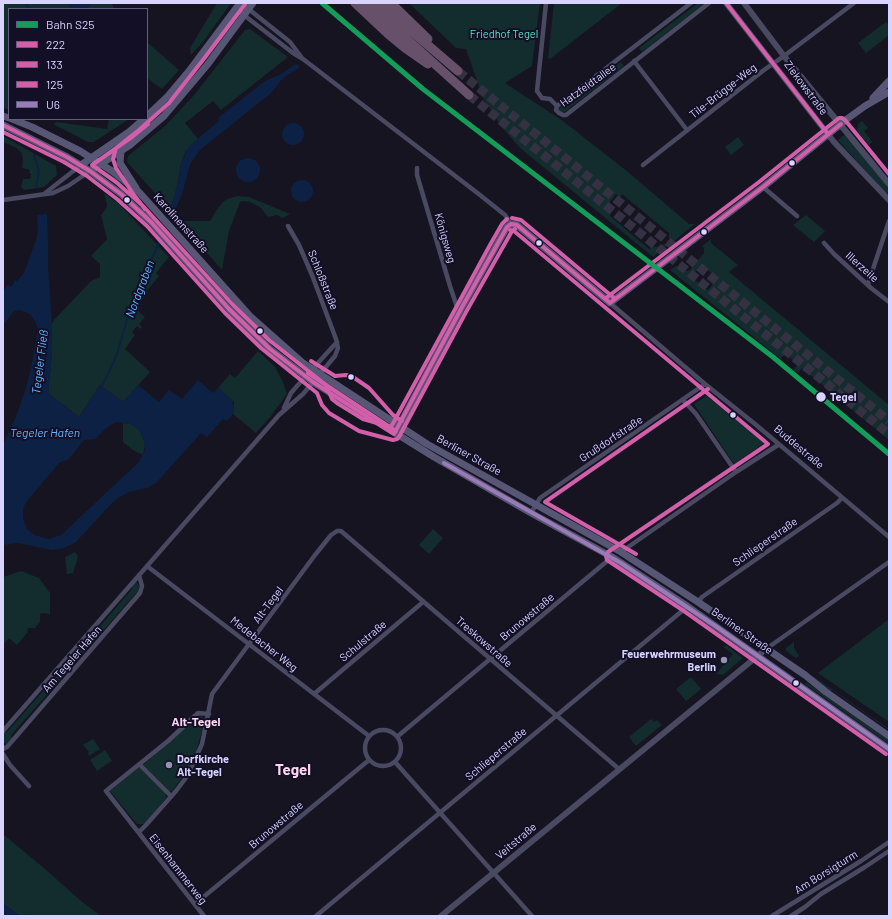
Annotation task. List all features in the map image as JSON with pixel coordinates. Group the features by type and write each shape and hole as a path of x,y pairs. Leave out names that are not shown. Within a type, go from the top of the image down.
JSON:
{"highway":[{"path":"355,3 405,48 452,79"},
{"path":"367,3 469,95"},
{"path":"379,3 458,72"},
{"path":"391,3 421,32 446,61"}],"main road":[{"path":"148,115 168,96 189,71 241,3"},
{"path":"90,171 143,135 172,107 208,64 251,6"},
{"path":"865,106 889,81"},
{"path":"610,303 763,187 841,124 865,106 889,92"},
{"name":"Karolinenstraße","path":"15,120 42,132 90,158 139,192 250,316 312,369"},
{"path":"81,165 129,132 143,120"},
{"name":"Karolinenstraße","path":"3,125 81,165 125,196 158,229 234,313 270,349 305,377"},
{"path":"121,151 120,163 139,192"},
{"path":"394,434 495,248 507,227 511,224"},
{"name":"Buddestraße","path":"511,224 517,225 610,303"},
{"name":"Berliner Straße","path":"312,369 399,426 466,467 536,504 621,552 698,602 805,675 826,692 889,736"},
{"name":"Berliner Straße","path":"305,377 394,434 531,513 612,557 687,606 889,749"},
{"path":"612,557 621,552"},
{"path":"799,684 805,675"}],"street":[{"name":"Buddestraße","path":"241,3 251,6 290,42 304,59"},
{"path":"546,3 537,91 542,98 550,99 557,106"},
{"name":"Hatzfeldtallee","path":"691,3 557,106 556,110 563,116 566,115 709,3"},
{"name":"Ziekowstraße","path":"726,3 828,134 889,200"},
{"name":"Ziekowstraße","path":"744,3 784,56 889,184"},
{"name":"Tile-Brügge-Weg","path":"643,165 764,70 854,3"},
{"name":"Buddestraße","path":"236,10 293,53 304,59 505,215 511,224"},
{"path":"634,62 687,130"},
{"path":"43,195 81,165"},
{"name":"Königsweg","path":"418,168 417,175 448,280 457,307 461,310"},
{"path":"3,200 53,193 61,190 90,171"},
{"path":"763,187 797,216"},
{"path":"868,284 889,221"},
{"name":"Schloßstraße","path":"288,226 299,245 312,275 336,342"},
{"name":"Illerzeile","path":"824,243 834,254 889,302"},
{"name":"Buddestraße","path":"610,303 889,537"},
{"path":"305,377 336,342 338,348 337,353 320,374"},
{"name":"Am Tegeler Hafen","path":"3,731 283,410 303,394 320,374"},
{"name":"Am Tegeler Hafen","path":"283,410 291,393 305,377"},
{"name":"Grußdorfstraße","path":"531,513 540,498 705,384"},
{"path":"683,400 696,414 736,472"},
{"path":"621,552 736,472 778,445"},
{"name":"Schlieperstraße","path":"698,602 702,597 842,498"},
{"name":"Treskowstraße","path":"337,531 341,531 618,770"},
{"name":"Alt-Tegel","path":"138,832 146,825 185,779 192,766 202,744 212,694 331,535 337,531"},
{"name":"Brunowstraße","path":"398,736 612,557"},
{"name":"Veitstraße","path":"441,916 757,655 889,562"},
{"name":"Medebacher Weg","path":"147,566 369,736"},
{"name":"Am Tegeler Hafen","path":"3,749 7,747 140,593 142,586 139,575"},
{"name":"Schulstraße","path":"314,694 424,602"},
{"name":"Schlieperstraße","path":"316,916 687,606"},
{"path":"138,832 106,791 168,741 198,712 209,714"},
{"path":"382,730 390,731 398,736 402,744 402,752 396,762 389,766 382,767 375,765 369,760 365,748 369,736 382,730"},
{"path":"3,754 10,765 29,786"},
{"name":"Brunowstraße","path":"195,904 369,760"},
{"path":"396,762 532,916"},
{"path":"140,765 171,796"},
{"name":"Eisenhammerweg","path":"138,832 204,916"},
{"name":"Am Borsigturm","path":"772,916 861,862 889,842"},
{"name":"Am Borsigturm","path":"791,916 821,894 889,851"}],"green space":[{"path":"3,3 68,3 71,8 8,8 8,110 3,108"},
{"path":"92,3 112,3 114,8 87,8"},
{"path":"217,3 231,3 203,42 191,55 190,48"},
{"name":"Friedhof Tegel","path":"409,3 540,3 532,66 505,83 563,121 628,172 689,224 695,224 673,242 669,239 669,233 622,194 620,198 616,194 606,207 610,213 610,216 650,250 651,245 656,247 665,244 668,245 653,257 520,148 501,126 483,98 466,49 456,48"},
{"path":"554,3 622,3 550,59 548,58"},
{"path":"698,3 705,3 642,52 639,48"},
{"path":"233,19 236,22 207,60 204,57"},
{"path":"886,22 889,25 889,35 866,53 858,43"},
{"path":"250,29 288,57 221,110 213,101 185,123 198,139 186,151 181,163 177,187 170,211 127,162 128,156 166,125 194,95 245,30"},
{"path":"148,43 179,70 162,89 148,79"},
{"path":"621,62 624,66 563,113 559,110 559,108"},
{"path":"157,114 158,116 138,135 107,155 104,152 131,134"},
{"path":"109,120 127,120 94,142 88,142 53,124 57,122 107,129"},
{"path":"862,121 868,128 864,131 872,142 869,145 857,131 858,124"},
{"path":"845,134 889,188 889,191 886,194 838,140"},
{"path":"3,136 56,166 57,175 44,187 24,190 21,187 23,179 30,179 30,170 22,168 23,158 21,152 17,148 3,142"},
{"path":"738,137 744,145 731,155 725,147"},
{"path":"107,172 128,188 161,223 160,225 136,200 103,175"},
{"path":"104,193 119,204 169,257 156,273 159,276 144,294 146,295 136,307 145,317 139,324 142,327 141,329 137,326 132,332 135,335 125,349 150,372 123,402 100,385 79,417 48,393 52,353 52,324 54,320 91,281 100,277 100,264 91,256 107,239 101,215 106,209 107,205"},
{"path":"238,196 249,197 290,214 283,218 277,215 268,217 260,207 250,202 240,202 229,231 222,270 179,221 210,221 224,201"},
{"path":"806,215 825,231 814,242 793,225"},
{"path":"711,239 711,243 738,265 729,272 889,405 889,440 802,368 798,373 793,370 798,364 785,354 781,359 670,270 676,266 686,271 690,270 704,253 704,248 702,246","holes":["701,265 718,278 708,290 691,277"]},
{"path":"207,275 245,317 301,366 300,367 252,325 217,289 206,276"},
{"path":"258,351 275,367 287,394 256,433 233,414 234,402 218,388 230,374 235,378"},
{"path":"707,396 764,443 734,464 694,404"},
{"path":"123,423 131,424 141,433 145,444 143,455 133,450 123,442"},
{"path":"433,529 443,538 429,554 419,545"},
{"path":"75,552 78,557 73,573 67,574 65,557"},
{"path":"21,571 39,578 50,593 50,614 41,613 40,622 35,628 28,628 27,633 17,645 9,638 4,644 3,577"},
{"path":"136,582 139,585 138,593 135,594 102,632 100,637 97,637 81,655 81,658 75,653 78,652 132,589 132,586"},
{"path":"889,619 889,722 818,673"},
{"path":"794,642 794,648 799,656 796,658 786,651 786,648"},
{"path":"726,645 743,658 723,675 716,674 733,654 723,647"},
{"path":"75,655 75,658 79,661 76,662 11,735 12,738 6,744 3,741 3,734 7,732 72,658 72,656"},
{"path":"813,676 889,730 832,690 829,691 813,678"},
{"path":"691,677 701,689 686,701 676,689"},
{"path":"806,682 889,740 889,744 805,684"},
{"path":"198,715 205,719 197,749 188,770 172,791 169,791 143,765"},
{"path":"651,719 654,722 657,720 662,725 636,746 629,737"},
{"path":"93,739 100,749 89,756 89,752 83,745"},
{"path":"105,750 112,761 97,771 90,760"},
{"path":"138,768 140,768 165,792 166,798 145,824 137,824 110,791"},
{"path":"3,834 81,901 101,916 20,916 3,903"}],"water":[{"path":"68,3 92,3 87,8 71,8"},
{"path":"296,64 300,67 283,78 271,93 200,150 190,164 182,194 173,215 170,211 177,187 181,163 190,145 219,121 218,118 265,81 281,74"},
{"path":"293,123 301,126 304,134 301,142 293,145 285,142 282,134 285,126"},
{"path":"248,158 253,159 259,165 259,175 253,181 248,182 243,181 237,175 236,170 237,165 243,159"},
{"path":"302,180 310,183 313,191 310,199 302,202 294,199 291,191 294,183"},
{"name":"Tegeler Hafen","path":"47,214 48,266 52,324 52,353 48,393 79,417 100,385 123,402 138,385 159,402 169,390 182,399 198,380 213,393 218,388 232,400 234,408 233,414 227,421 223,419 207,437 201,433 156,483 147,488 129,492 118,498 76,542 64,548 52,550 18,543 3,545 3,445 15,419 25,391 31,369 38,329 30,314 20,310 14,311 3,325 3,291 8,285 11,287 14,280 17,281 24,273 37,237 37,215","holes":["116,422 131,424 141,433 144,441 145,449 139,462 61,535 49,539 34,535 27,529 23,519 23,509 26,502 60,462 68,460 84,440 95,439 105,429"]},
{"path":"3,903 13,911 20,916 3,916"}],"waterway":[{"name":"Tegeler Fließ","path":"26,3 28,8"},
{"name":"Tegeler Fließ","path":"34,155 39,171 36,188"},
{"name":"Nordgraben","path":"168,221 171,213"},
{"name":"Nordgraben","path":"101,388 116,357 132,303 162,236"}],"tunnel":[{"path":"458,71 889,421"},
{"path":"469,95 889,434"}],"rail line":[{"name":"S25","path":"322,3 423,89 773,357 889,454"}],"transit line":[{"name":"125","path":"145,209 116,168 113,159 116,148 169,103 246,3"},
{"name":"222","path":"726,3 828,134"},
{"name":"125","path":"606,298 759,182 839,118 845,120 889,174"},
{"name":"125","path":"148,124 92,165 116,182 143,206 233,305 269,340 326,385 332,399 363,419 391,427 490,245 502,224 507,219"},
{"name":"222","path":"610,303 763,187 841,124"},
{"name":"222","path":"3,125 67,157 90,171 121,194 151,222 229,309 270,349 313,382 394,434"},
{"name":"133","path":"3,132 64,162 87,176 117,199 147,226 225,313 261,348 317,393 322,405 329,413 359,431 393,440 399,437 466,312 512,231 515,229"},
{"name":"125","path":"512,218 521,220 614,298"},
{"name":"222","path":"511,224 517,225 610,303"},
{"name":"222","path":"394,434 461,309 507,227 511,224"},
{"name":"133","path":"510,230 514,231 768,444 608,552 606,556 607,560 684,611 886,754"},
{"name":"125","path":"311,361 335,376 346,375 353,377 369,388 393,415 402,421"},
{"name":"133","path":"308,373 396,431"},
{"name":"133","path":"636,554 545,502 708,389"},
{"name":"U6","path":"444,463 621,563 717,627 889,749"}],"place":[{"name":"Tegel","path":"821,397"},
{"name":"Feuerwehrmuseum Berlin","path":"724,660"},
{"name":"Dorfkirche Alt-Tegel","path":"169,765"}],"district":[{"name":"Alt-Tegel","path":"196,722"},
{"name":"Tegel","path":"293,770"}]}
